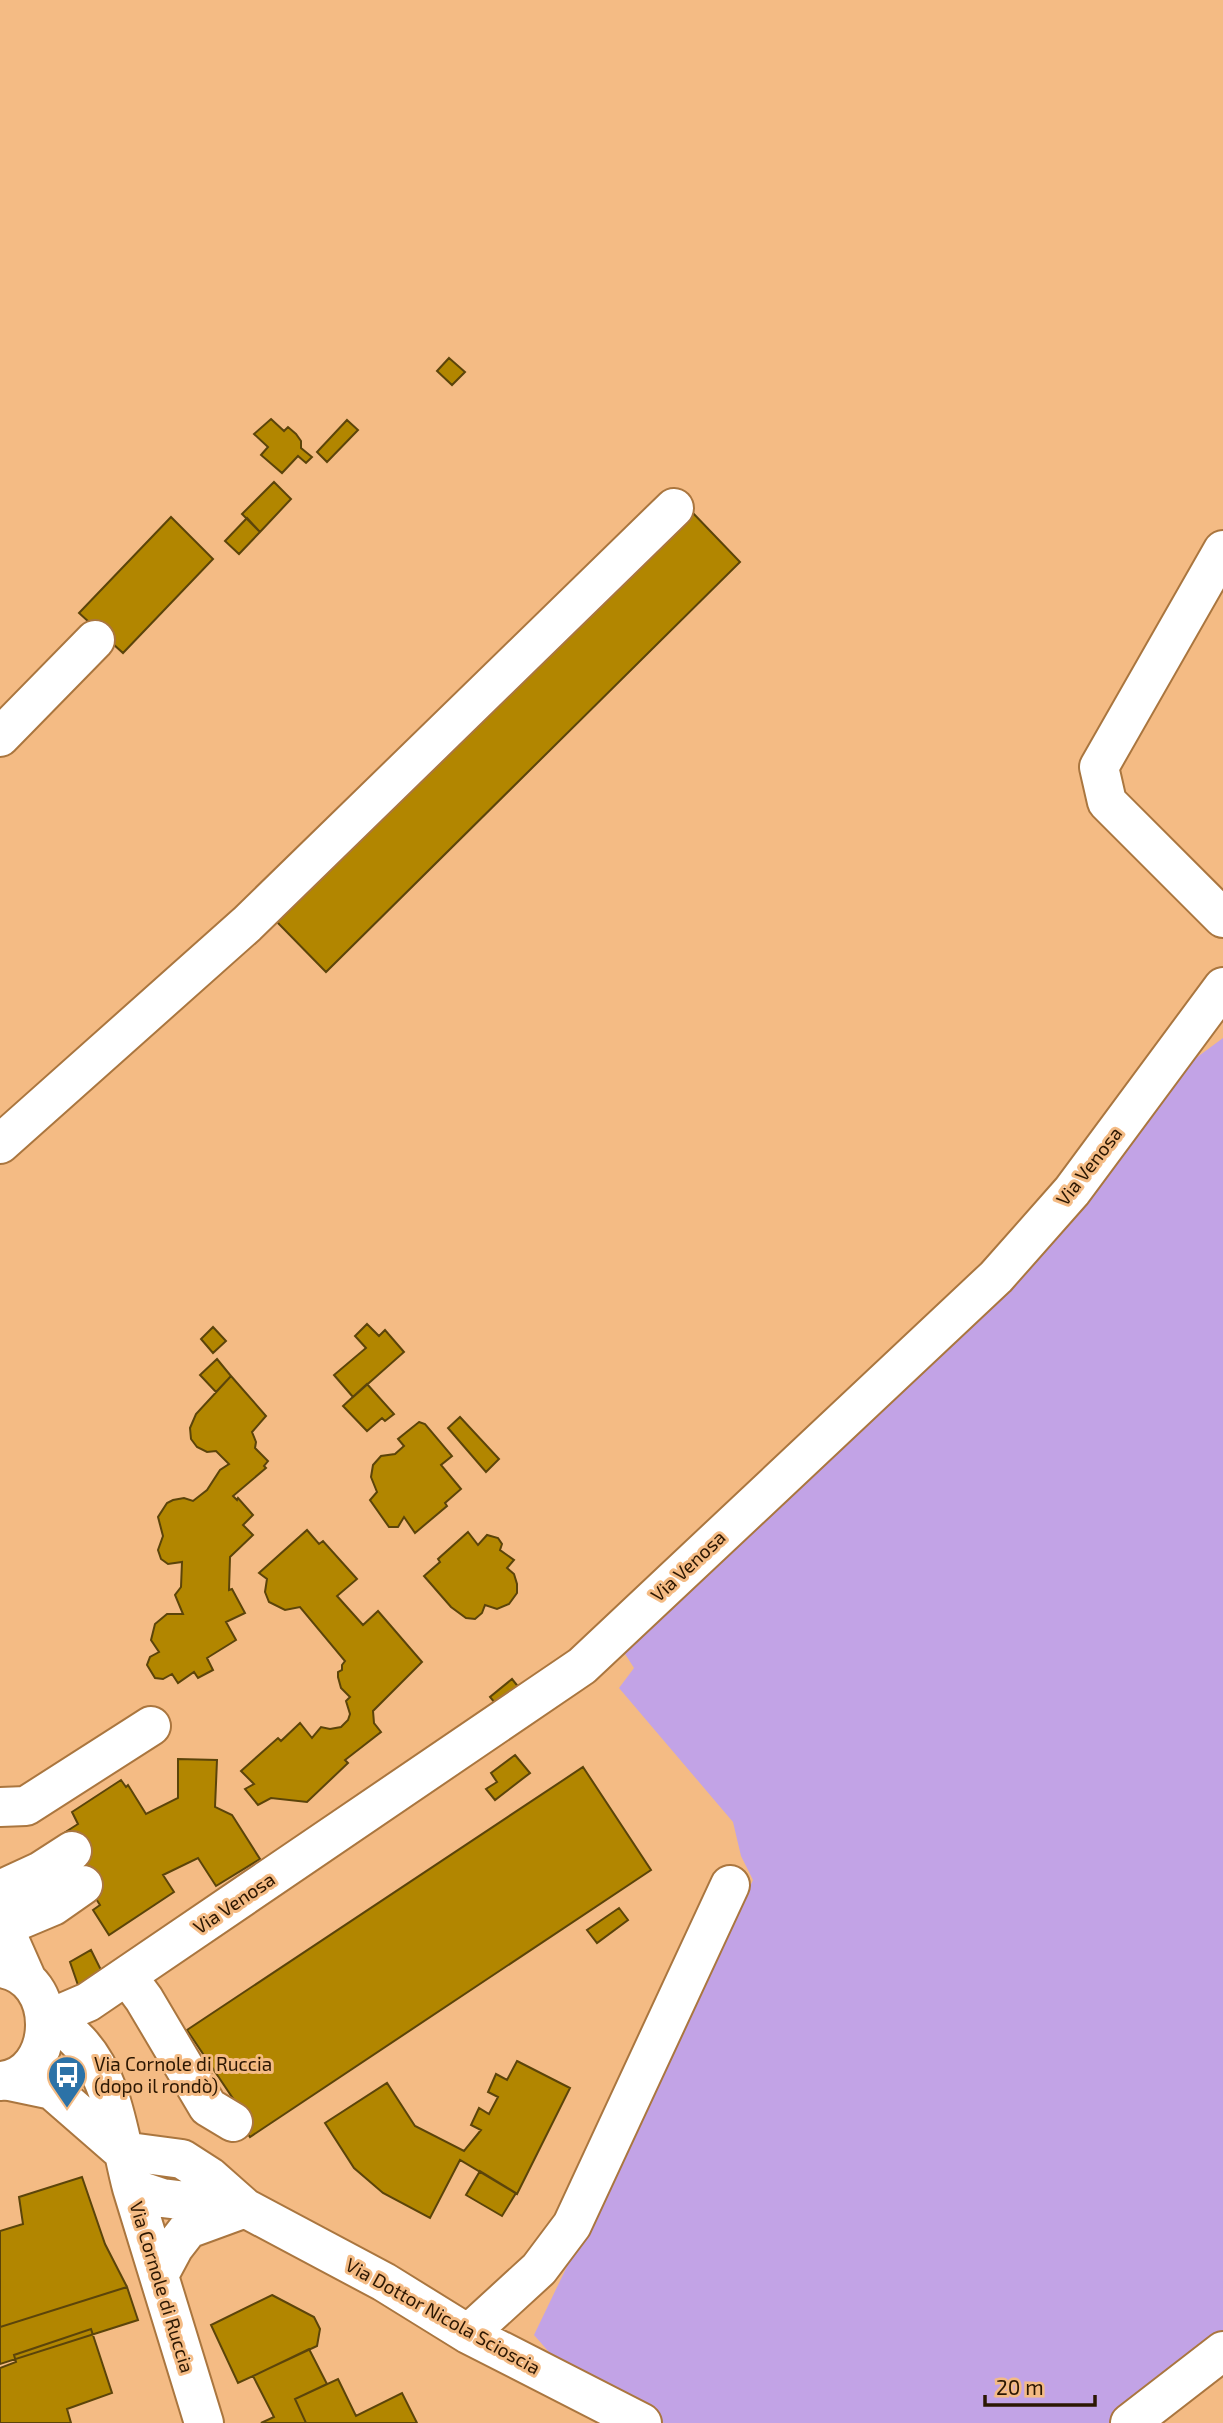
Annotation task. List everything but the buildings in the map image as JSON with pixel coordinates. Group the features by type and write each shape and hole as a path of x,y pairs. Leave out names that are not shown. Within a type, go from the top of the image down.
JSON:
{"street":[{"path":"0,1144 247,924 674,508"},
{"path":"1223,550 1098,767 1107,802 1223,918"},
{"path":"0,737 95,640"},
{"name":"Via Venosa","path":"47,2024 53,2017 88,2003 582,1666 996,1277 1072,1191 1223,987"},
{"path":"0,1807 26,1806 152,1726"},
{"path":"5,2081 24,2071 35,2058 44,2042 47,2024 43,2004 36,1990 14,1974 1,1912 52,1906 78,1868"},
{"path":"468,2334 539,2269 572,2225 730,1885"},
{"path":"127,1976 144,1999 208,2107 233,2122"},
{"name":"Via Cornole di Ruccia","path":"47,2024 75,2037 97,2069 116,2111 122,2151 132,2188 204,2423"},
{"path":"5,2081 52,2090 122,2151"},
{"name":"Via Dottor Nicola Scioscia","path":"122,2151 182,2159 245,2208 384,2282 468,2334 642,2423"},
{"name":"Via Dottor Nicola Scioscia","path":"132,2188 162,2198 245,2208"},
{"path":"159,2275 188,2229 245,2208"},
{"path":"1130,2423 1223,2351"}],"shaded area":[{"path":"1223,1038 1223,2341 1109,2423 664,2423 571,2377 534,2335 753,1880 741,1856 733,1822 619,1688 634,1668 613,1635 1173,1075"}],"place":[{"name":"Via Cornole di Ruccia (dopo il rondò)","path":"67,2109"}]}
